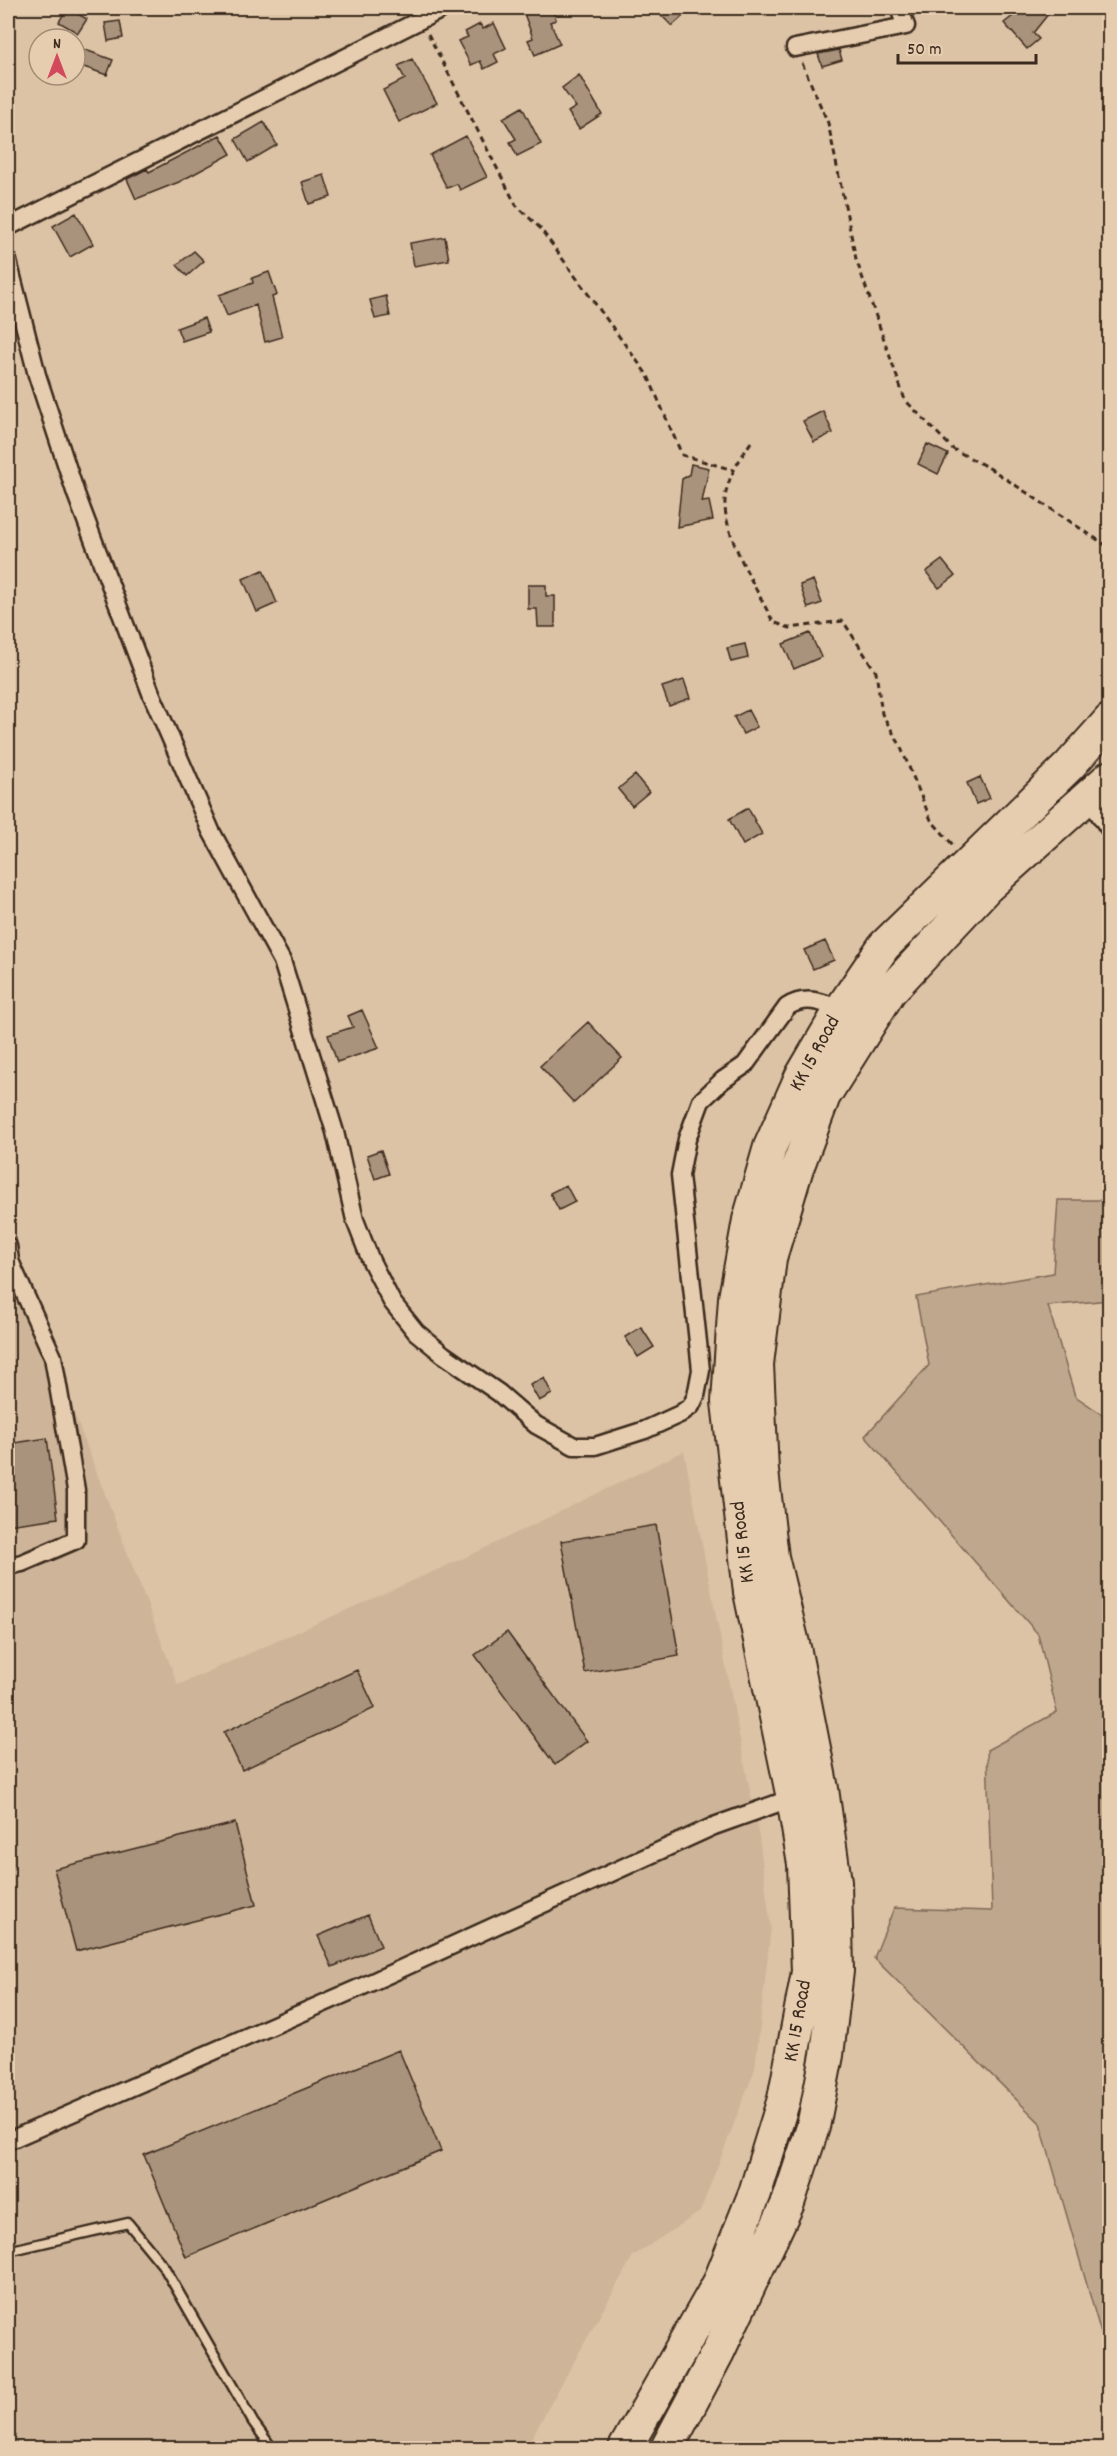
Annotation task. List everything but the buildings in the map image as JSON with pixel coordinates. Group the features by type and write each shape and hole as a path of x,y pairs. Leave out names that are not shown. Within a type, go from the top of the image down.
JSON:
{"highway":[{"name":"KK 15 Road","path":"667,2448 718,2352 788,2203 813,2127 827,2055 837,1971 835,1882 807,1793 750,1592 728,1402 735,1298 749,1220 770,1147 801,1077 841,1009 885,946 1069,766 1110,720"},
{"name":"KK 15 Road","path":"625,2448 719,2283 755,2193 784,2099 808,1972 804,1864 807,1793 795,1652 772,1557 762,1471 757,1364 770,1258 796,1170 824,1096 890,991 987,887 1099,788"}],"street":[{"path":"8,227 444,8"},
{"path":"795,48 906,26 899,8"},
{"path":"8,261 37,375 76,494 151,693 211,831 282,961 335,1132 355,1220 370,1261 392,1302 416,1332 499,1393 536,1425 574,1446 595,1446 645,1430 681,1414 691,1406 696,1396 701,1370 680,1175 687,1139 701,1101 723,1080 745,1065 787,1007 796,1001 819,1001 841,1009"},
{"path":"1099,788 1110,830"},
{"path":"8,1246 10,1261 53,1358 76,1490 76,1540 22,1563 8,1566"},
{"path":"8,2141 361,1987 714,1826 807,1793"}],"lane":[{"path":"8,2251 128,2223 164,2267 253,2422 272,2448"}],"path":[{"path":"420,20 516,205 540,228 648,376 682,455 734,470"},
{"path":"795,48 828,123 856,259 905,400 953,449 991,469 1110,548"},
{"path":"751,442 734,470 725,501 732,538 773,622 790,628 843,621 876,672 882,714 899,743 931,820 968,863"}],"shaded area":[{"path":"1058,1200 1110,1200 1109,1300 1048,1306 1075,1396 1109,1419 1109,2361 1040,2123 874,1958 894,1908 992,1911 987,1750 1057,1712 1038,1634 865,1436 929,1365 916,1297 1053,1273"},
{"path":"8,1240 178,1685 477,1552 684,1451 759,1837 771,1928 755,2069 700,2212 633,2256 526,2448 8,2448"}]}
